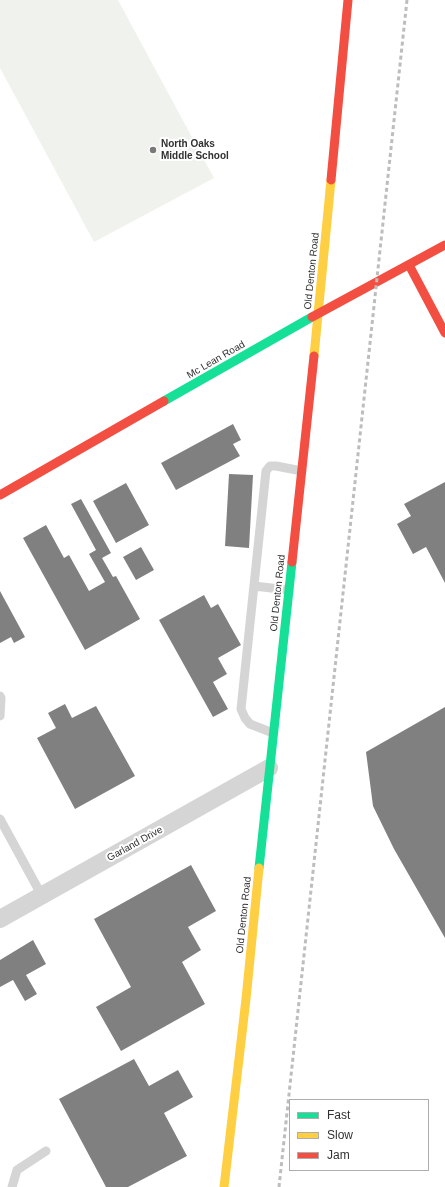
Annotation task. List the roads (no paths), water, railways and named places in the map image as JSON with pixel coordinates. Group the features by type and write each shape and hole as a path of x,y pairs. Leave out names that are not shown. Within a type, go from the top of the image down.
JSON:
{"street":[{"name":"Old Denton Road","path":"224,1187 246,999 269,768 319,314 348,0"},
{"name":"Mc Lean Road","path":"0,496 319,314 445,245"},
{"path":"409,265 428,298 445,333"},
{"name":"Garland Drive","path":"0,919 269,768"}],"lane":[{"path":"273,733 250,724 241,710 266,471 270,466 276,466 302,471"},
{"path":"254,586 289,590"},
{"path":"0,696 0,716"},
{"path":"0,819 42,896"},
{"path":"12,1187 17,1170 46,1151"}],"railway":[{"path":"279,1187 407,0"}],"place":[{"name":"North Oaks Middle School","path":"153,150"}]}
